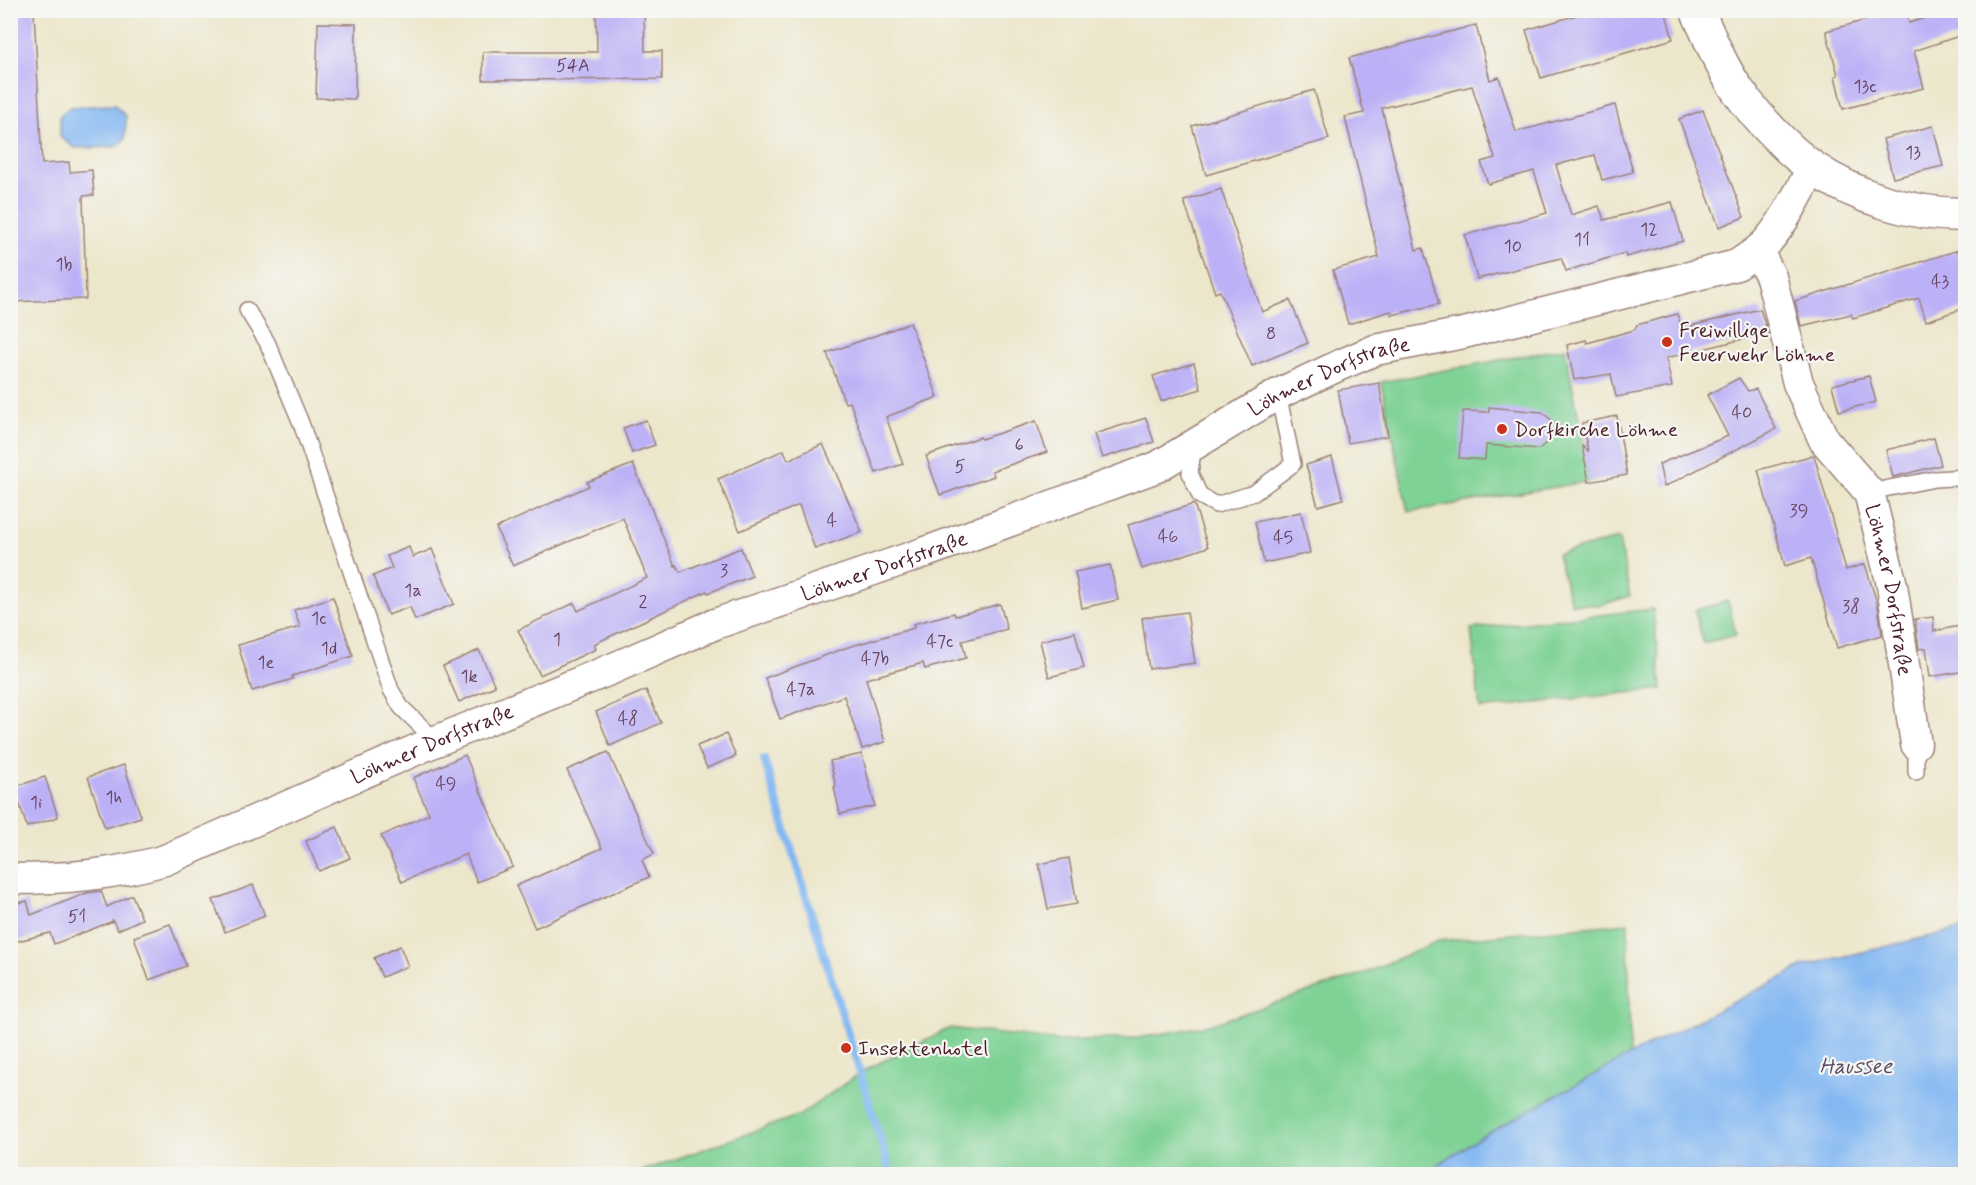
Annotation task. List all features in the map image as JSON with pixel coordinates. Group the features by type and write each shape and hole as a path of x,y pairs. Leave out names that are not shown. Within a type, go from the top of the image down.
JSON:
{"main road":[{"path":"1697,10 1718,55 1739,92 1768,128 1813,167 1843,185 1878,200 1921,211 1965,214"}],"street":[{"name":"Löhmer Dorfstraße","path":"10,879 91,876 165,860 436,741 715,624 933,549 1157,467 1278,394 1375,350 1464,333 1737,265 1768,241 1813,167"},
{"name":"Löhmer Dorfstraße","path":"1758,251 1771,277 1798,383 1824,440 1869,492 1892,585 1916,758"}],"lane":[{"path":"247,310 267,342 301,423 391,690 402,707 436,741"},
{"path":"1194,443 1190,473 1200,496 1216,505 1254,493 1293,464 1278,394"},
{"path":"1869,492 1935,479 1965,477"}],"green space":[{"path":"1565,348 1591,481 1408,512 1381,382"},
{"path":"1619,539 1630,596 1601,605 1571,604 1557,554"},
{"path":"1728,601 1736,635 1703,643 1695,610"},
{"path":"1653,609 1662,689 1480,709 1471,629"},
{"path":"1628,923 1630,1055 1424,1174 634,1174 800,1115 863,1071 950,1028 1061,1041 1139,1038 1209,1025 1365,973 1438,941"}],"water":[{"path":"114,105 126,116 125,139 116,147 75,148 60,137 60,115 70,107"},
{"name":"Haussee","path":"1965,928 1965,1174 1423,1174 1481,1137 1630,1055 1804,966"}],"building":[{"path":"10,10 34,10 42,164 69,162 70,172 92,170 94,195 83,196 86,299 10,302"},
{"path":"596,10 644,10 645,51 662,51 662,79 483,80 483,52 597,52"},
{"path":"1594,10 1665,10 1673,39 1541,78 1526,30"},
{"path":"1906,10 1909,23 1949,10 1958,10 1965,34 1914,51 1924,88 1843,109 1835,76 1838,75 1826,31"},
{"path":"318,23 356,24 355,99 316,98"},
{"path":"1476,25 1490,80 1499,77 1516,132 1615,105 1633,172 1602,180 1595,155 1556,165 1571,215 1599,206 1604,220 1672,202 1683,241 1626,257 1625,253 1566,271 1561,258 1477,279 1465,235 1547,213 1534,171 1488,184 1481,162 1495,158 1472,86 1382,108 1416,250 1423,248 1439,304 1392,315 1391,311 1348,324 1333,270 1379,257 1345,117 1364,113 1349,58"},
{"path":"1314,90 1329,139 1206,175 1192,126"},
{"path":"1703,110 1744,217 1719,227 1679,119"},
{"path":"1933,126 1943,166 1893,178 1883,139"},
{"path":"1221,189 1262,312 1290,300 1308,343 1252,366 1220,291 1215,293 1184,201"},
{"path":"1965,248 1965,308 1926,321 1919,298 1853,318 1851,314 1801,326 1795,301"},
{"path":"1760,309 1768,333 1666,358 1672,387 1616,397 1611,374 1574,380 1567,345 1586,340 1587,343 1634,330 1637,325 1677,314 1682,328"},
{"path":"910,323 938,397 886,417 903,464 876,473 850,402 845,403 827,353"},
{"path":"1194,363 1201,389 1161,401 1153,376"},
{"path":"1869,376 1876,402 1839,411 1832,385"},
{"path":"1739,378 1748,391 1756,389 1776,429 1664,487 1659,464 1728,436 1707,395"},
{"path":"1379,383 1388,436 1348,443 1338,390"},
{"path":"1489,407 1542,412 1562,429 1539,449 1486,445 1485,460 1459,458 1463,411 1489,412"},
{"path":"1617,416 1627,475 1589,482 1582,446 1588,451 1582,423"},
{"path":"1146,418 1154,442 1102,458 1094,434"},
{"path":"646,420 655,445 632,453 623,428"},
{"path":"1036,421 1047,452 992,471 994,476 940,495 926,456"},
{"path":"1934,438 1941,465 1893,477 1886,450"},
{"path":"823,444 862,532 815,549 799,505 740,531 718,479 784,450 788,460"},
{"path":"1814,455 1846,570 1865,564 1878,606 1882,635 1837,648 1811,558 1785,566 1758,470"},
{"path":"1332,457 1343,499 1318,506 1306,465"},
{"path":"633,464 675,566 680,572 741,548 752,576 708,593 707,591 594,644 596,649 540,675 518,630 574,603 578,611 647,578 623,518 513,566 496,528 589,486 587,482"},
{"path":"1194,504 1208,547 1142,569 1128,525"},
{"path":"1301,512 1310,553 1264,563 1255,522"},
{"path":"409,547 413,557 432,549 454,604 415,620 410,607 388,615 373,576 392,568 387,556"},
{"path":"1110,565 1118,600 1082,608 1075,572"},
{"path":"333,597 353,656 292,676 293,679 252,691 238,645 300,627 294,610"},
{"path":"1000,604 1007,629 962,641 966,658 925,669 923,663 866,679 885,742 862,749 844,696 780,719 765,678 848,647 914,628 913,624"},
{"path":"1187,612 1195,663 1149,669 1142,618"},
{"path":"1933,617 1934,631 1965,625 1965,671 1930,677 1926,648 1919,649 1915,619"},
{"path":"1075,632 1084,668 1049,677 1040,641"},
{"path":"479,650 495,686 459,702 443,666"},
{"path":"646,690 661,723 610,746 596,712"},
{"path":"726,734 736,756 707,768 697,746"},
{"path":"608,752 654,854 642,860 649,877 535,928 516,886 602,848 567,770"},
{"path":"862,754 875,806 840,814 830,761"},
{"path":"465,755 513,867 477,882 466,854 402,882 381,836 429,814 413,778"},
{"path":"124,765 141,817 105,828 88,777"},
{"path":"45,777 58,817 27,827 14,787"},
{"path":"337,827 350,858 319,871 306,841"},
{"path":"1069,858 1077,904 1048,909 1039,864"},
{"path":"253,885 265,916 225,932 213,900"},
{"path":"101,891 107,907 132,895 142,919 118,930 112,919 113,921 54,944 50,933 10,943 10,905 27,901 31,915 87,893"},
{"path":"170,924 186,966 149,980 134,937"},
{"path":"400,946 408,966 382,977 374,958"}],"waterway":[{"path":"764,759 891,1174"}],"place":[{"name":"Freiwillige Feuerwehr Löhme","path":"1667,342"},
{"name":"Dorfkirche Löhme","path":"1502,429"},
{"name":"Insektenhotel","path":"846,1048"}]}
